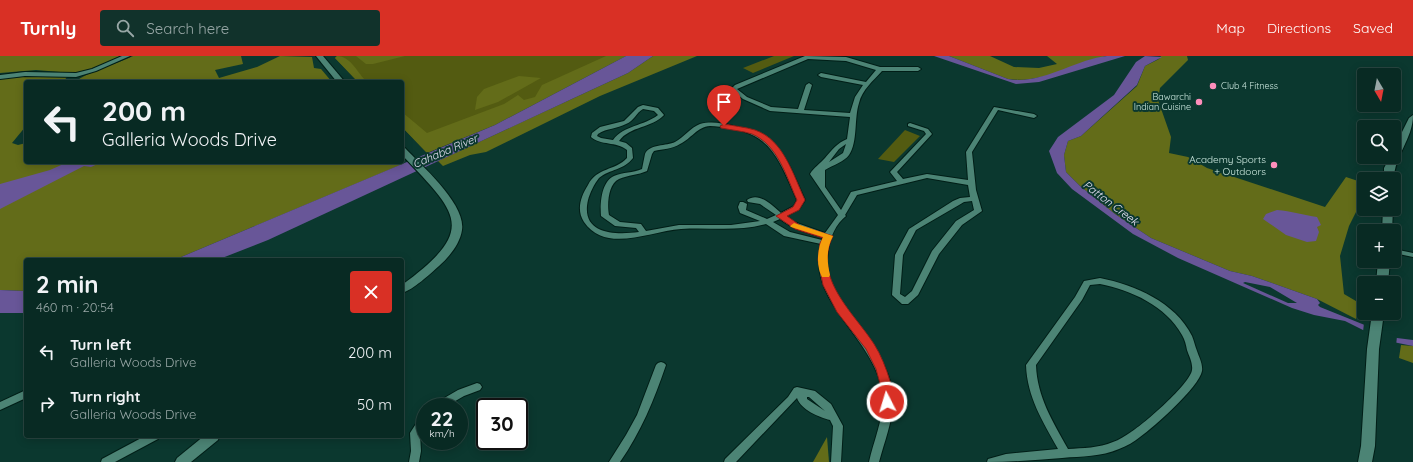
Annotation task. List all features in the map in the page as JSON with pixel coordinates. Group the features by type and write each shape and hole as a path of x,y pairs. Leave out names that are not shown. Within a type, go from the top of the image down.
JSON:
{"main road":[{"path":"1389,172 1389,168 1412,122"},
{"path":"1365,462 1368,446 1373,349 1377,320"}],"street":[{"path":"0,77 25,74 76,75 94,70 127,56"},
{"path":"319,56 339,80"},
{"path":"853,115 770,109 745,98 734,89 737,86 807,57 846,59 880,69 918,69"},
{"path":"822,188 822,169 845,155 849,148 856,100 880,69"},
{"path":"821,76 868,84"},
{"path":"800,110 809,85"},
{"path":"615,142 623,132 653,122 661,115 660,113 651,107 639,108 627,122 601,129 594,135 596,139 599,140 624,144 630,150 630,158 622,165 602,173 594,181 583,206 583,213 588,223 600,232 622,236 645,234 679,226 737,228 768,222 796,208 801,200 781,156 773,145 753,132 728,127 704,125 675,144 652,150 649,153 644,170 613,180 610,184 606,198 605,216 618,224 638,226 645,234"},
{"path":"974,199 963,200 956,203 913,230 899,255 896,295 906,302 916,293 935,253 959,223 978,211 971,183 969,152 996,108 1034,116"},
{"path":"901,182 893,172 929,134 926,130 910,125"},
{"path":"842,216 812,174 819,164 828,158 840,143 849,140"},
{"path":"404,152 450,204 457,218 457,233 446,253 404,288"},
{"path":"874,462 886,412 888,391 881,369 870,347 841,309 828,285 823,260 826,240 854,194 927,176 971,183"},
{"path":"759,200 780,216 798,227 826,240 787,234 768,222 743,211 742,207 747,202 759,200"},
{"path":"1401,252 1413,255"},
{"path":"992,462 1006,458 1086,453 1104,450 1129,441 1141,433 1188,386 1196,375 1197,364 1187,335 1180,326 1158,305 1142,294 1113,283 1100,281 1087,282 1079,298 1031,365 1030,378 1037,398 1064,454"},
{"path":"614,462 631,440 647,407 661,365"},
{"path":"452,398 477,387"},
{"path":"729,462 791,400 797,391 801,393 803,401 820,413 833,417 838,426 836,462"},
{"path":"0,406 24,395"},
{"path":"414,462 416,450 416,432"},
{"path":"106,462 150,438"},
{"path":"182,462 211,438"}],"green space":[{"path":"0,56 120,56 91,70 72,73 36,70 0,73"},
{"path":"133,56 241,56 243,64 215,70 219,78 257,67 280,56 312,57 314,68 321,69 330,80 78,80"},
{"path":"337,56 626,56 427,153 404,129 404,80 356,80 335,58"},
{"path":"337,56 346,59 354,66 365,80 356,80 335,58"},
{"path":"356,56 405,56 373,64 366,64"},
{"path":"606,56 626,56 495,125 427,153 404,129 404,114 427,133 504,104 518,95 524,100 535,97 542,85"},
{"path":"653,56 697,56 600,96 486,152 470,155 443,166 438,161 628,73"},
{"path":"774,56 794,56 753,73 743,68"},
{"path":"949,56 990,56 1014,67 1039,68 1057,64 1047,56 1106,56 1057,73 1032,79 1019,80 1008,79"},
{"path":"1161,56 1187,56 1188,60 1160,88 1158,100 1171,137 1169,153 1188,157 1207,168 1325,207 1346,177 1357,181 1357,210 1349,226 1340,256 1344,294 1357,302 1356,319 1317,299 1252,276 1230,271 1151,238 1115,214 1080,186 1066,172 1064,155 1068,141 1081,136 1137,86 1145,66 1159,59"},
{"path":"31,76 67,77 65,80 24,80 24,128 12,143 18,145 24,144 24,164 403,164 179,258 24,258 24,291 0,290 0,79"},
{"path":"519,76 541,78 498,102 475,110 477,97 484,89"},
{"path":"905,130 920,136 894,162 878,159"},
{"path":"1401,345 1413,346 1413,363 1399,358"},
{"path":"827,437 829,462 813,462"}],"water":[{"name":"Cahaba River","path":"626,56 653,56 628,73 268,240 222,258 179,258 404,164 495,125"},
{"path":"934,56 949,56 1008,79 1021,80 1046,75 1095,58 1125,56 1039,82 1016,84"},
{"path":"1145,56 1162,57 1145,66 1137,85 1081,136 1068,141 1064,155 1066,172 1080,186 1115,214 1151,238 1230,271 1252,276 1317,299 1320,303 1318,305 1320,307 1397,338 1413,340 1413,346 1383,340 1345,321 1314,315 1292,308 1178,258 1133,234 1072,189 1057,173 1049,151 1058,137 1114,95 1136,62","holes":["1245,282 1270,287 1297,303 1288,303 1243,283"]},
{"path":"64,164 98,164 91,167 84,166 0,209 0,184 50,170"},
{"path":"1277,210 1317,217 1321,225 1317,227 1319,232 1316,241 1307,242 1286,235 1263,219 1266,214"},
{"path":"0,290 24,291 24,313 0,313"}],"pier":[{"path":"1364,323 1397,336 1396,346 1382,342 1363,332"}],"slow traffic":[{"path":"794,226 828,236 825,243 823,260 826,275"}],"place":[{"name":"Club 4 Fitness","path":"1213,86"},
{"name":"Bawarchi Indian Cuisine","path":"1199,102"},
{"name":"Academy Sports + Outdoors","path":"1274,165"}],"route":[{"path":"724,126 753,132 768,140 781,156 801,200 796,208 780,216 798,227 828,236 825,243 823,260 828,285 841,309 870,347 881,369 888,391 887,402"}],"water label":[{"name":"Patton Creek","path":"1111,203"}]}
